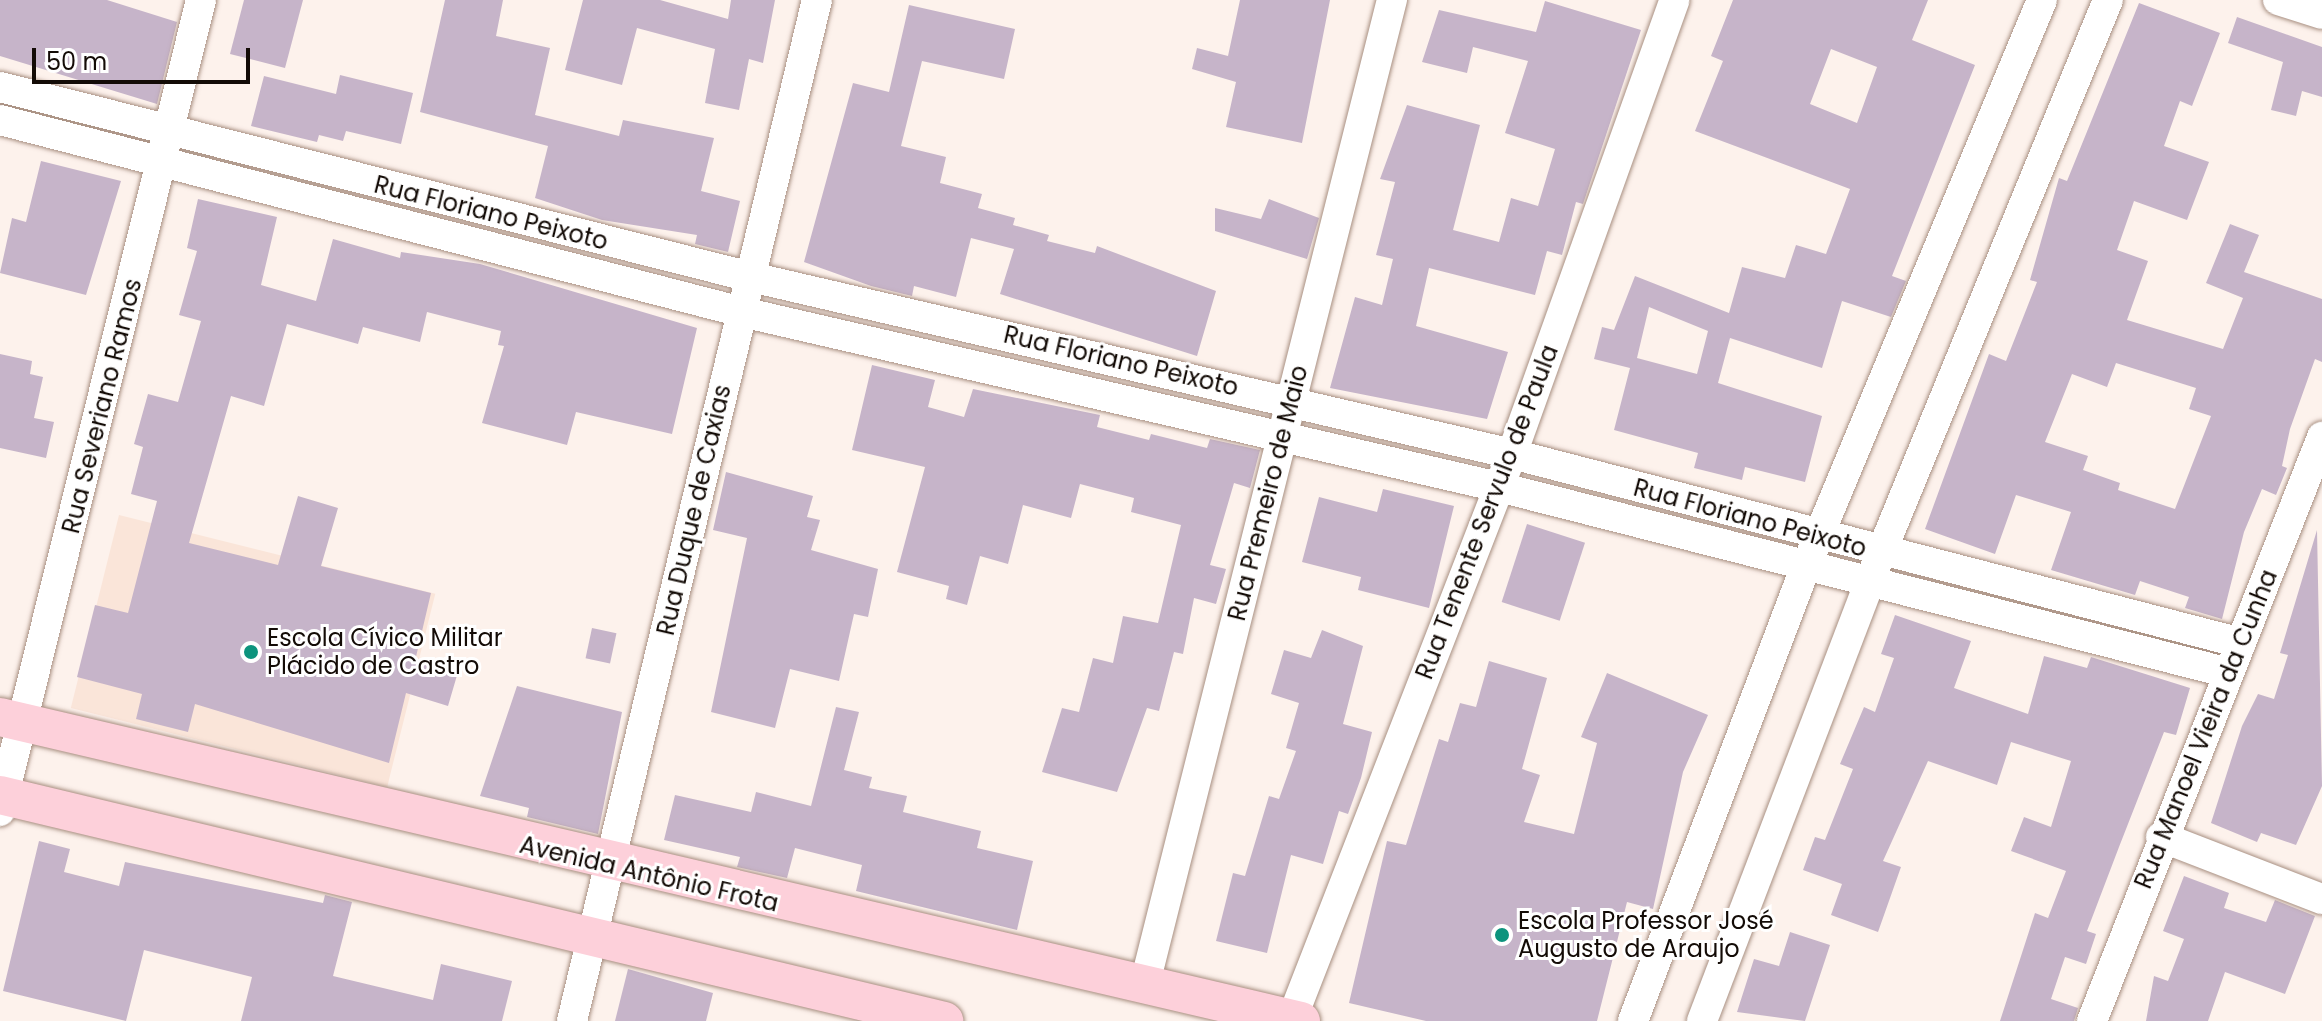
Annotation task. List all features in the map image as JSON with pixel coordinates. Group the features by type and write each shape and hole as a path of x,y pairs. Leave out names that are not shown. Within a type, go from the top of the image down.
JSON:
{"main road":[{"name":"Avenida Antônio Frota","path":"11,720 609,865 1294,1020"},
{"path":"1,800 593,936 944,1021"}],"street":[{"name":"Rua Severiano Ramos","path":"1,800 11,720 162,166 201,0"},
{"name":"Rua Duque de Caxias","path":"572,1021 817,0"},
{"name":"Rua Premeiro de Maio","path":"1144,987 1392,0"},
{"name":"Rua Tenente Servulo de Paula","path":"1294,1020 1512,454 1675,0"},
{"path":"1633,1021 1812,550 2042,0"},
{"path":"1702,1021 1876,567 2108,0"},
{"path":"2278,0 2322,14"},
{"name":"Rua Floriano Peixoto","path":"0,87 170,133 751,277 1291,400 1512,454 1812,550 2229,673"},
{"name":"Rua Floriano Peixoto","path":"0,120 162,166 742,312 1283,434 1499,487 1812,550"},
{"name":"Rua Manoel Vieira da Cunha","path":"2092,1021 2161,837 2322,437"},
{"name":"Rua Floriano Peixoto","path":"1876,567 2241,643"},
{"path":"2161,837 2322,899"}],"shaded area":[{"name":"Escola Cívico Militar Plácido de Castro","path":"119,515 435,594 387,787 71,708"}],"building":[{"path":"0,0 107,0 177,22 157,104 0,56"},
{"path":"244,0 303,0 285,68 230,54"},
{"path":"445,0 503,0 496,36 550,48 535,115 619,136 623,120 714,138 701,191 740,201 728,252 695,244 697,235 602,220 535,198 548,146 420,112"},
{"path":"583,0 660,0 728,19 731,0 775,0 763,63 749,59 739,110 705,103 715,49 637,28 622,85 565,70"},
{"path":"1240,0 1330,0 1302,143 1226,127 1236,82 1192,69 1197,48 1228,56"},
{"path":"1733,0 1928,0 1912,40 1975,65 1892,276 1906,281 1891,317 1842,301 1822,368 1730,338 1718,383 1822,416 1805,482 1745,467 1742,480 1694,468 1698,453 1614,430 1630,368 1594,359 1602,327 1614,330 1635,276 1729,313 1742,267 1785,278 1796,245 1826,254 1850,189 1695,131 1723,61 1711,56","holes":["1831,49 1877,67 1857,123 1810,104","1649,307 1708,331 1697,374 1637,358"]},
{"path":"1545,1 1641,30 1583,204 1576,202 1562,255 1547,251 1535,295 1429,268 1416,326 1508,352 1487,419 1330,388 1355,297 1382,305 1393,259 1376,255 1395,182 1380,179 1407,105 1480,125 1453,230 1499,242 1511,198 1538,206 1555,149 1505,133 1528,61 1473,47 1467,73 1422,62 1439,10 1536,32"},
{"path":"2139,3 2220,33 2192,106 2180,101 2164,146 2209,162 2187,220 2134,201 2117,250 2148,261 2127,320 2223,349 2243,298 2206,283 2230,224 2259,235 2244,272 2322,299 2322,362 2315,359 2290,429 2282,466 2287,468 2276,495 2262,489 2244,532 2222,619 2185,608 2189,597 2140,581 2135,595 2051,570 2071,512 2016,495 1995,554 1925,529 1989,354 2006,361 2037,282 2030,280 2059,178 2067,181","holes":["2116,363 2196,388 2189,409 2211,416 2175,509 2118,490 2120,483 2083,470 2088,456 2045,442 2072,374 2107,387"]},
{"path":"909,5 1015,29 1004,79 922,61 901,146 946,157 940,183 982,194 978,208 1015,218 1013,225 1049,235 1047,241 1095,253 1097,246 1216,291 1197,356 1000,294 1014,249 971,238 956,297 914,286 912,296 871,286 804,262 853,83 889,92"},
{"path":"2237,17 2322,47 2322,97 2302,91 2296,116 2271,110 2283,62 2228,43"},
{"path":"340,75 413,93 401,144 346,131 343,141 319,135 317,142 251,126 264,76 336,94"},
{"path":"41,161 121,181 86,295 0,273 12,218 26,222"},
{"path":"198,199 277,217 261,285 316,301 333,239 400,258 401,252 480,264 697,328 672,434 576,412 567,445 482,423 504,346 498,345 501,331 427,312 420,342 363,327 358,344 287,324 264,406 231,396 189,543 278,565 298,496 338,508 321,566 431,593 415,661 458,672 448,706 406,693 389,763 195,704 188,732 136,719 142,694 77,677 95,605 128,613 157,501 131,494 143,447 134,444 148,394 178,402 201,321 179,315 197,251 187,248"},
{"path":"1269,199 1319,218 1307,259 1215,231 1215,208 1261,219"},
{"path":"0,354 32,361 30,374 43,377 34,418 54,422 46,458 0,448"},
{"path":"872,365 935,380 928,407 964,417 973,389 1100,415 1097,427 1149,440 1151,434 1207,448 1210,439 1260,450 1250,488 1234,483 1210,565 1226,569 1216,604 1194,598 1183,654 1174,652 1159,711 1147,708 1117,792 1042,772 1062,708 1079,712 1093,658 1113,663 1123,616 1158,623 1181,525 1131,512 1134,498 1080,484 1071,518 1023,505 1008,564 980,556 967,605 946,599 949,586 897,572 925,467 852,450"},
{"path":"726,472 813,496 807,517 820,520 811,550 878,569 868,617 854,614 839,681 790,669 775,728 711,712 747,538 713,530"},
{"path":"1383,489 1454,506 1429,608 1358,590 1361,577 1302,562 1319,497 1377,512"},
{"path":"1527,524 1585,543 1560,621 1502,602"},
{"path":"2317,530 2322,786 2296,845 2261,833 2257,842 2211,823 2242,726 2258,694 2274,699 2288,655 2280,653"},
{"path":"1895,615 1971,641 1954,688 2028,714 2044,656 2087,668 2091,657 2190,688 2176,735 2164,732 2087,931 2096,934 2086,964 2065,957 2051,999 2078,1008 2074,1021 2000,1021 2035,913 2048,918 2066,871 2011,851 2024,817 2051,827 2071,761 2011,742 1997,785 1928,761 1883,861 1901,867 1878,932 1831,915 1842,884 1803,870 1815,837 1825,840 1853,769 1840,764 1864,707 1875,712 1894,658 1881,654"},
{"path":"592,628 616,633 610,664 586,658"},
{"path":"1322,630 1363,646 1343,724 1372,732 1361,778 1348,814 1339,811 1323,864 1291,855 1267,953 1216,941 1233,873 1245,876 1269,796 1279,799 1296,751 1286,748 1299,703 1271,694 1284,650 1311,658"},
{"name":"Escola Professor José Augusto de Araujo","path":"1489,661 1547,678 1522,769 1540,775 1524,822 1574,834 1597,743 1581,737 1607,673 1708,715 1683,772 1653,909 1627,902 1597,1021 1426,1021 1349,1003 1387,841 1406,845 1439,739 1448,742 1460,703 1476,707"},
{"path":"517,686 622,712 598,834 527,817 529,808 480,796"},
{"path":"836,707 859,712 844,770 872,777 869,788 907,796 903,812 981,831 977,848 1033,861 1017,930 856,891 862,865 795,848 787,878 737,867 740,857 664,840 675,795 751,812 756,792 811,806"},
{"path":"39,841 70,849 64,872 119,886 125,862 323,903 325,895 352,902 333,976 433,1000 441,964 512,981 502,1021 241,1021 252,977 144,950 126,1021 3,991"},
{"path":"2184,876 2229,893 2224,908 2266,922 2275,900 2315,916 2285,994 2225,972 2208,1021 2146,1021 2154,976 2168,981 2184,939 2163,931"},
{"path":"1790,932 1830,945 1805,1021 1737,1012 1754,959 1779,966"},
{"path":"628,969 713,993 706,1021 615,1021"}],"place":[{"name":"Escola Cívico Militar Plácido de Castro","path":"251,652"},
{"name":"Escola Professor José Augusto de Araujo","path":"1502,935"}]}
